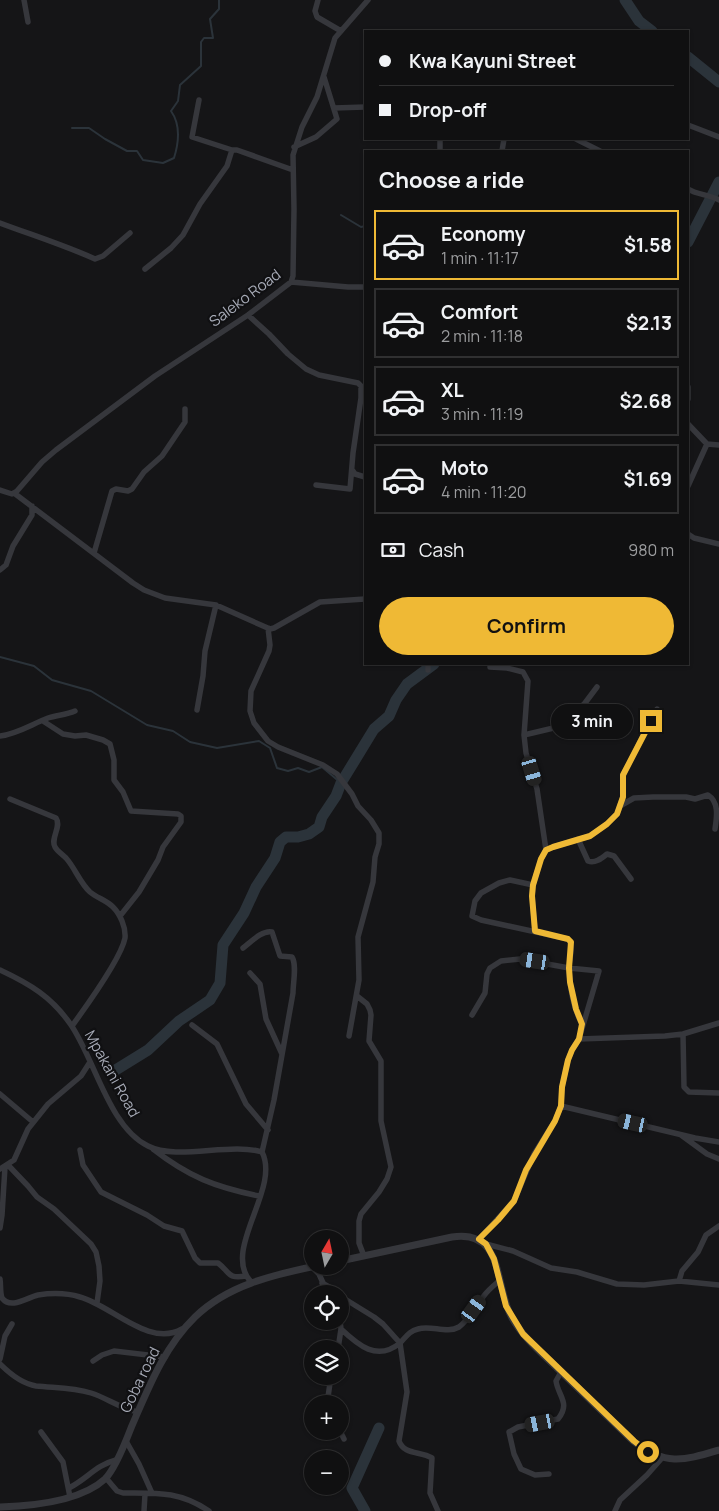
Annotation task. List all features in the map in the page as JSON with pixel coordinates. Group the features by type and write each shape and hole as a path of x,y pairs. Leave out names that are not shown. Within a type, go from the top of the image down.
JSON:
{"street":[{"path":"24,0 28,22"},
{"path":"318,0 315,11 317,17 341,31"},
{"name":"Saleko Road","path":"14,494 42,462 56,450 163,371 248,315 291,282 293,276 294,147 317,97 335,38 368,0"},
{"path":"294,147 309,141 334,123 337,117 324,77"},
{"path":"199,100 192,137 237,150 293,170"},
{"path":"334,108 364,107"},
{"path":"689,126 719,137"},
{"path":"578,140 598,150"},
{"path":"145,269 171,248 183,235 200,204 227,166 232,150"},
{"path":"689,190 719,200"},
{"path":"0,223 95,258 103,256 130,233"},
{"path":"291,282 348,288 364,287"},
{"path":"248,315 306,369 319,375 358,383 361,386 350,489 316,485"},
{"path":"94,553 112,491 116,489 128,491 132,489 144,472 162,456 185,422 185,409"},
{"path":"689,425 707,444 719,445"},
{"path":"689,484 707,444"},
{"path":"353,471 355,474 364,476"},
{"path":"0,490 14,494 32,506 138,586 155,595 175,601 205,602 268,628 274,628 320,602 364,599"},
{"path":"0,570 6,565 13,546 32,515 32,506"},
{"path":"689,535 694,538 719,544"},
{"path":"197,710 205,651 216,605"},
{"path":"268,628 269,651 250,691 250,711 254,723 268,741 323,765 337,774 358,806 375,826 380,837 375,857 373,882 358,937 357,996 350,1036"},
{"path":"490,667 507,668 523,672 528,681 524,735 526,753 537,789 546,850 541,859 533,885 535,931"},
{"path":"524,735 562,726 585,703 597,687"},
{"path":"546,850 590,836 617,814 623,797 623,775 658,709"},
{"path":"0,736 17,732 42,721 67,715 75,711"},
{"path":"42,721 63,734 86,735 110,744 114,760 114,780 123,792 131,811 178,814 182,816 181,822 163,847 158,860 139,892 120,916"},
{"path":"620,806 634,798 653,796 695,799 708,795 713,798 718,806 715,829"},
{"path":"10,799 56,818 58,824 54,841 55,848 72,864 86,888 112,905 120,916 125,932 125,939 105,978 72,1026"},
{"path":"578,839 588,860 596,861 608,854 614,856 631,880"},
{"path":"533,885 510,880 499,883 481,893 474,901 472,916 481,920 568,939 571,947 569,968 574,1004 582,1024"},
{"path":"243,948 269,931 272,932 280,956 288,956 295,962 293,993 268,1130 262,1152 265,1158 265,1172 244,1250 243,1271 249,1279"},
{"path":"472,1015 485,993 487,974 490,968 501,960 520,959 569,968 599,971 579,1039 568,1060 562,1087 561,1106 555,1121 526,1170 514,1201 482,1241"},
{"name":"Mpakani Road","path":"0,970 42,993 54,1004 72,1026 105,1093 124,1124 141,1142 171,1163 204,1181 259,1196"},
{"path":"250,973 260,984 266,1019 282,1054"},
{"path":"357,996 367,1004 370,1010 369,1041 381,1060 381,1121 390,1167 387,1179 379,1192 361,1214 359,1244 364,1256"},
{"path":"579,1039 640,1038 683,1034 719,1023"},
{"path":"192,1025 217,1044 246,1104 268,1130"},
{"path":"683,1034 684,1087 689,1092 719,1094"},
{"path":"0,1228 4,1167 18,1154 24,1136 32,1122 48,1104 81,1076 90,1062"},
{"path":"0,1094 32,1122"},
{"path":"561,1106 719,1142"},
{"path":"681,1134 702,1151 719,1159"},
{"path":"150,1148 171,1151 244,1149 262,1152"},
{"path":"80,1150 83,1164 101,1192 147,1215 164,1226 182,1231 195,1258 200,1263 218,1263 229,1276 249,1279"},
{"path":"4,1167 28,1186 36,1197 63,1216 91,1244 96,1252 100,1273 97,1303"},
{"path":"679,1281 682,1271 698,1252 706,1236 719,1226"},
{"path":"349,1259 461,1236 471,1236 513,1251 551,1268 577,1272 617,1284 644,1285 679,1281 719,1285"},
{"path":"482,1241 494,1259 506,1306 523,1334 634,1441 648,1452 662,1458 676,1460 719,1450"},
{"name":"Goba road","path":"0,1507 48,1502 81,1494 106,1478 126,1441 155,1373 177,1337 185,1328 207,1307 249,1279 304,1269"},
{"path":"319,1275 322,1283 325,1285"},
{"path":"0,1279 2,1299 7,1302 20,1302 38,1295 77,1296 97,1303 132,1324 153,1332 168,1335 185,1328"},
{"path":"342,1330 362,1347 381,1352 391,1349 411,1332 419,1328 447,1330 458,1327 465,1321 483,1296 499,1281"},
{"path":"349,1301 383,1324 400,1343 407,1392 399,1441 405,1450 422,1453 432,1458 430,1493 438,1511"},
{"path":"0,1359 5,1336 12,1324"},
{"path":"93,1361 102,1354 114,1351 165,1356"},
{"path":"0,1364 27,1383 36,1386 59,1386 89,1392 138,1412"},
{"path":"549,1474 535,1475 521,1470 514,1454 509,1432 518,1426 558,1419 564,1406 556,1381 561,1372"},
{"path":"41,1432 63,1462 70,1497"},
{"path":"126,1441 139,1464 148,1493 144,1511"},
{"path":"615,1511 620,1500 662,1458"},
{"path":"69,1488 80,1482 102,1464 116,1460"},
{"path":"106,1478 117,1491 123,1493 170,1494 186,1499 201,1509 209,1511"}],"waterway":[{"path":"72,128 89,128 127,151 137,151 143,160 163,163 174,158 178,128 171,111 178,101 180,85 201,66 201,42 204,38 213,38 210,19 219,9 219,0"},
{"path":"625,0 639,21 651,30"},
{"path":"689,58 719,82"},
{"path":"689,240 719,182"},
{"path":"341,215 361,227 364,226"},
{"path":"0,657 34,666 52,680 91,691 147,725 173,731 190,742 217,748 259,741 270,748 277,768 288,771 298,768 309,772 322,767 341,783"},
{"path":"114,1071 148,1050 179,1021 210,1000 220,983 223,945 244,913 256,887 275,858 280,842 286,837 298,837 309,834 319,827 322,817 336,796 341,783 374,729 389,716 396,700 407,684 433,665"},
{"path":"365,1511 352,1488 379,1428"}],"route":[{"path":"648,1452 634,1441 523,1334 506,1306 494,1259 486,1244 479,1239 507,1211 514,1201 534,1154 555,1121 561,1106 560,1100 568,1060 579,1039 582,1024 574,1004 570,982 571,942 568,939 535,931 532,896 538,868 546,850 590,836 617,814 623,797 623,775 651,721"}]}
